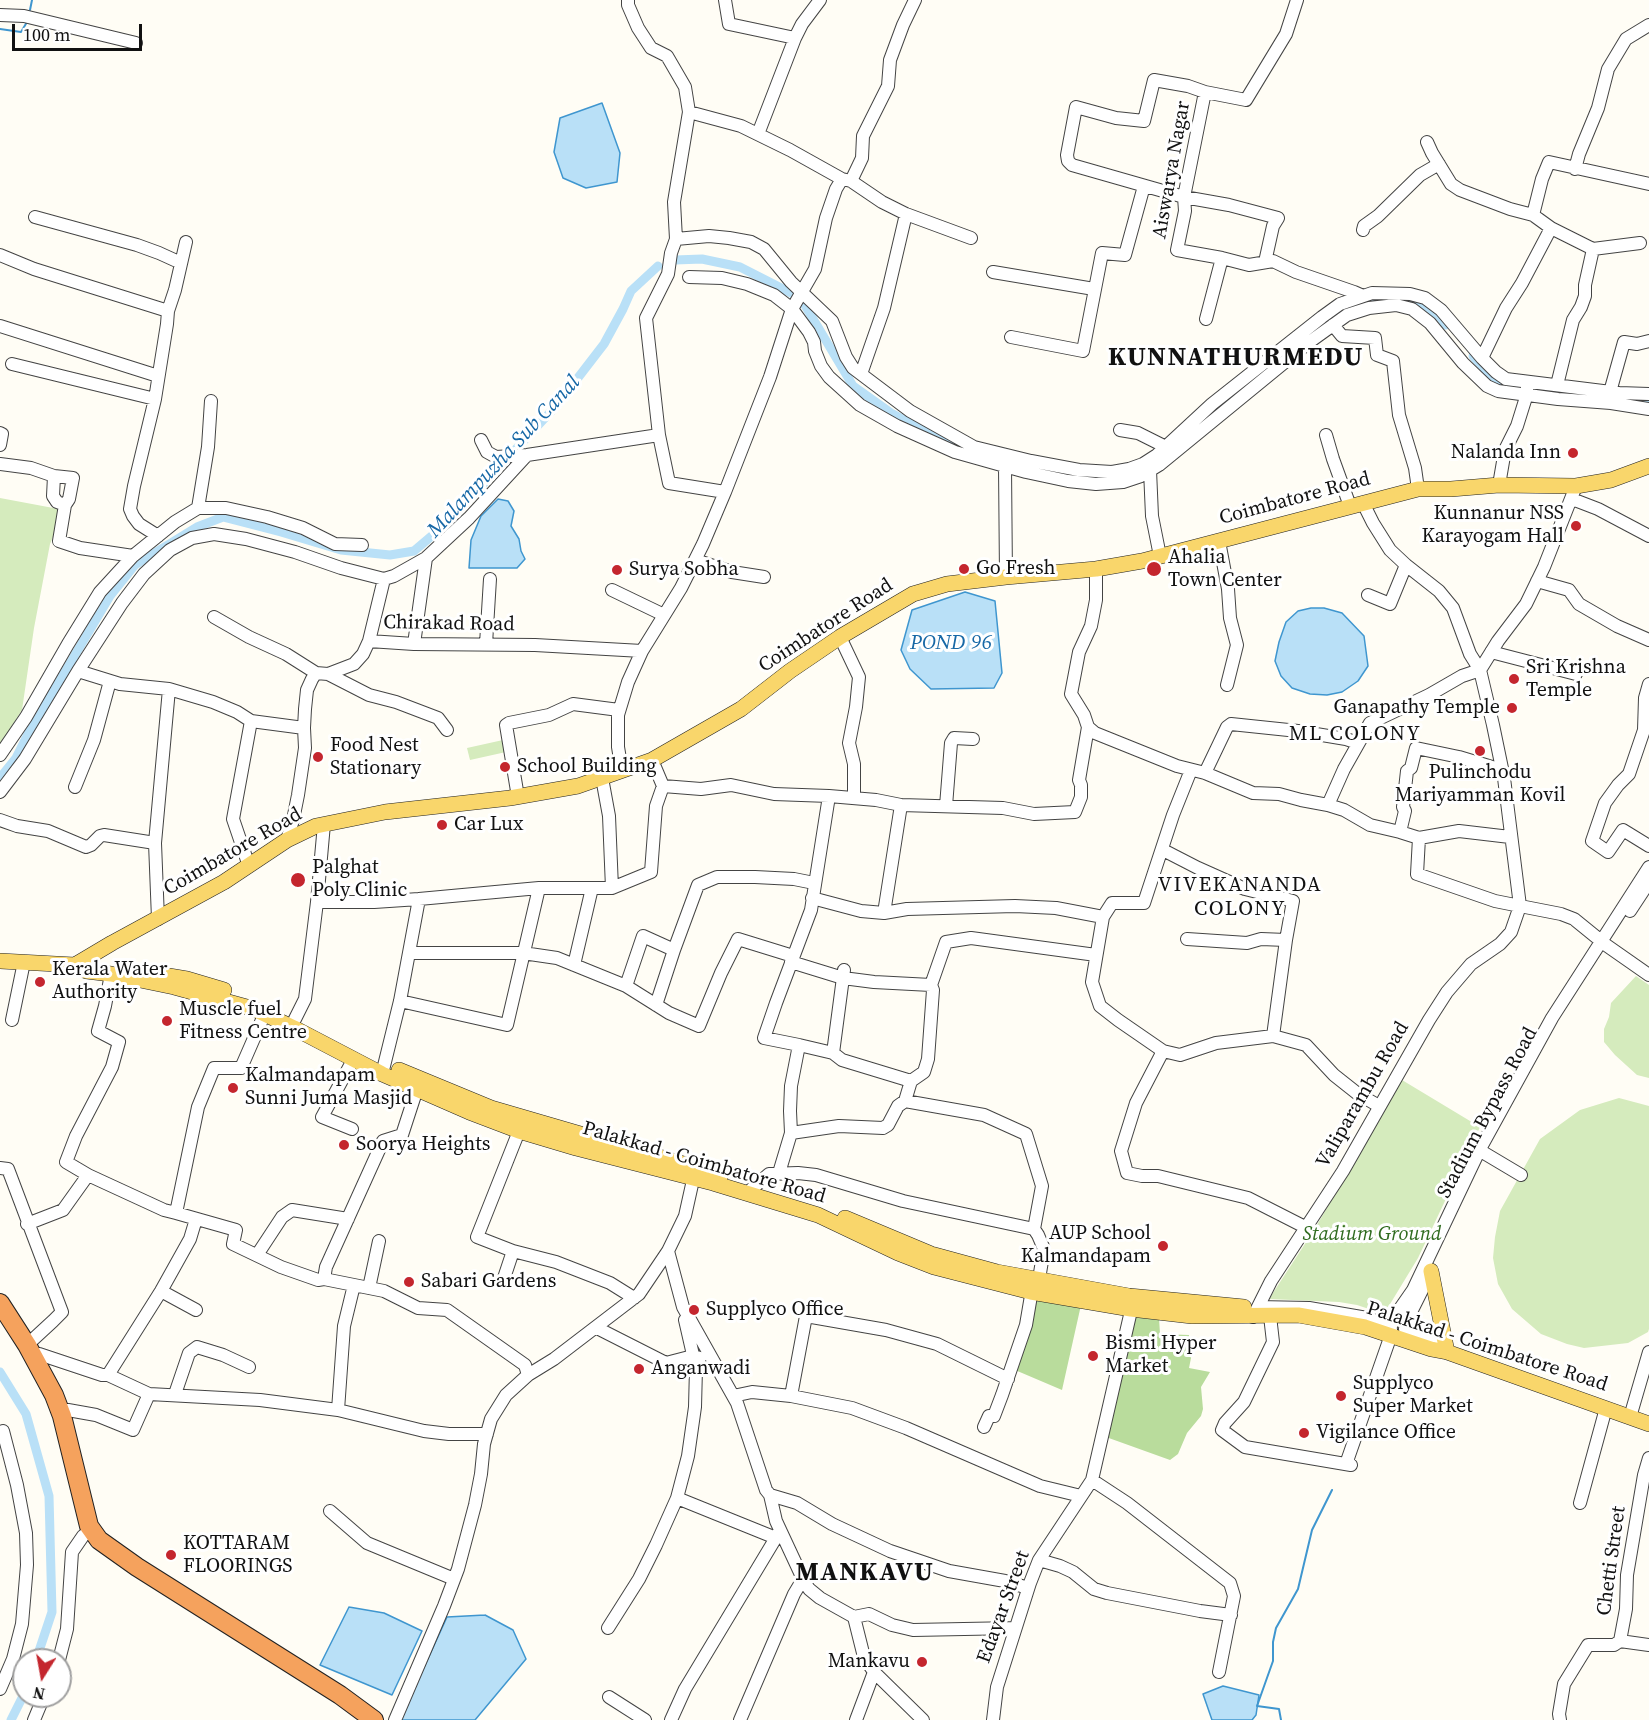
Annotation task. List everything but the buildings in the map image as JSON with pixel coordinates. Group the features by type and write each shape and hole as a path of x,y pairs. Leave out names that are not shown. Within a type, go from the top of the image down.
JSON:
{"highway":[{"path":"0,1303 30,1349 60,1411 89,1526 87,1532"},
{"path":"0,1322 16,1347 48,1409 87,1532 99,1553 246,1645 356,1720"},
{"path":"87,1532 120,1556 340,1695 374,1720"}],"main road":[{"name":"Coimbatore Road","path":"75,965 224,882 287,840 316,826 385,812 518,797 578,786 652,760 741,709 790,671 840,637 913,594 947,584 1096,569 1160,556 1418,489 1499,485 1574,492 1649,466"},
{"name":"Palakkad - Coimbatore Road","path":"0,961 75,965 97,962 187,979 250,998 295,1019 417,1089 472,1107 491,1108 695,1174 822,1207 931,1254 1035,1283 1133,1303 1229,1306 1260,1313 1298,1315 1391,1330 1431,1349 1447,1352 1649,1424"},
{"name":"Palakkad - Coimbatore Road","path":"75,965 86,971 174,987 265,1013 353,1060 384,1070 472,1107 519,1131 576,1148 695,1174"},
{"path":"1431,1271 1447,1352"}],"street":[{"path":"628,0 638,28 651,48 667,56 685,87 689,112 674,202 676,239 668,274 646,318 659,435 669,483 725,492"},
{"path":"725,0 729,24 795,38"},
{"path":"758,134 795,38 802,24 820,0"},
{"path":"622,771 618,747 618,715 628,682 642,651 695,560 725,492 770,377 792,309 815,269 826,218 836,189 847,180 862,158 863,136 888,86 890,60 915,0"},
{"name":"Aiswarya Nagar","path":"1297,0 1286,34 1246,100 1205,92 1184,197 1185,211 1177,250 1249,265 1273,261 1296,272 1363,296"},
{"path":"0,15 24,16 136,43"},
{"path":"1575,169 1598,108 1608,69 1626,39 1649,25"},
{"path":"1205,92 1188,86 1154,80 1144,121 1116,118 1076,107 1067,155 1068,161 1072,165 1184,197 1229,205 1278,218 1273,226 1265,262"},
{"path":"689,112 741,126 847,180 906,214 971,238"},
{"path":"1427,142 1451,184 1460,190 1533,215 1551,228 1593,249 1640,243"},
{"path":"1533,215 1549,162 1649,184"},
{"path":"1363,230 1364,226 1420,175 1439,164"},
{"path":"1011,337 1083,351 1102,253 1125,255 1144,186"},
{"path":"861,374 884,308 906,214"},
{"path":"35,217 137,245 181,263"},
{"path":"1482,358 1506,308 1551,228"},
{"path":"676,239 709,236 729,238 751,242 764,249 791,282 832,321 846,357 853,368 910,411 974,447 1079,470 1112,472 1143,464 1172,446 1347,315 1369,308 1396,305 1412,309 1430,323 1463,363 1487,386 1498,391 1557,385 1610,392 1649,394"},
{"path":"158,536 139,524 130,509 155,399 168,311 186,242"},
{"path":"1557,385 1573,320 1585,296 1585,285 1593,249"},
{"path":"0,255 34,269 168,311"},
{"path":"1206,319 1222,258"},
{"path":"993,272 1094,289"},
{"path":"689,277 722,278 747,284 774,295 792,309 809,332 821,366 829,377 860,405 897,426 955,452 1026,472 1096,484 1123,482 1141,476 1150,470 1212,404 1340,304 1372,293 1410,294 1425,298 1441,310 1496,372 1527,388 1649,409"},
{"path":"1333,325 1342,336 1375,338 1377,355 1393,361 1399,415 1415,468 1418,489"},
{"path":"0,326 158,376"},
{"path":"1610,392 1624,342 1637,344 1649,340"},
{"path":"12,364 155,399"},
{"path":"1499,485 1505,450 1517,426 1527,388"},
{"path":"198,508 208,447 211,402"},
{"path":"1120,430 1138,433 1172,446"},
{"path":"0,433 2,434 0,445"},
{"path":"481,440 487,452 496,458 659,435"},
{"path":"1326,435 1333,459 1357,505 1390,550 1434,586 1453,608 1470,654 1480,670 1502,770 1520,906"},
{"path":"0,792 25,759 112,616 144,574 170,550 192,538 214,534 246,539 295,552 349,571 384,579 401,573 426,558 470,518 527,455"},
{"path":"0,464 31,468 54,476 73,478 69,499 65,505 59,541 80,548 133,556"},
{"path":"1005,466 1006,577"},
{"path":"1150,470 1152,516 1160,556"},
{"path":"54,476 53,496 57,502 65,505"},
{"path":"1328,805 1370,723 1429,695 1462,676 1480,670 1526,604 1538,581 1574,492 1598,509 1649,536"},
{"path":"0,755 26,717 100,592 133,556 175,522 198,508 226,508 267,517 303,528 335,544 362,545"},
{"path":"1219,541 1228,589 1230,618 1237,645 1227,685"},
{"path":"414,644 426,558"},
{"path":"695,560 732,572 764,577"},
{"path":"1368,595 1390,604 1406,565"},
{"path":"1096,569 1096,592 1092,617 1079,652 1071,694 1084,715 1088,727 1095,734 1191,770 1205,773 1253,794 1279,794 1328,805 1344,810 1370,825 1419,838 1459,831 1510,837"},
{"path":"369,641 384,579"},
{"path":"486,644 490,579"},
{"path":"1538,581 1569,590 1579,604 1617,626 1649,640"},
{"path":"612,590 664,615"},
{"path":"214,618 369,695 396,702 438,718 447,730"},
{"path":"840,637 859,677 849,743 854,764 854,797"},
{"name":"Chirakad Road","path":"322,673 354,664 363,654 369,641 642,651"},
{"path":"1491,652 1576,674"},
{"path":"78,671 120,684 169,689 213,702 252,721 303,728"},
{"path":"287,840 298,795 305,748 303,728 307,690 322,673"},
{"path":"75,787 93,740 110,681"},
{"path":"1649,684 1644,730 1629,774 1618,784 1605,803 1592,840 1608,852 1623,830 1649,846"},
{"path":"158,919 155,843 169,689"},
{"path":"518,797 506,725 549,715 573,704 620,710"},
{"path":"249,866 233,819 252,721"},
{"path":"1205,773 1227,727 1231,724 1290,730 1358,743"},
{"path":"663,786 701,789 731,785 774,794 854,797 901,805 1003,808 1034,814 1075,812 1081,797 1082,785 1079,780 1088,727"},
{"path":"946,806 951,743 954,738 973,739"},
{"path":"1400,832 1405,811 1403,807 1407,771 1411,768 1416,748 1459,756 1502,770"},
{"path":"317,902 374,902 559,887 612,888 651,872 656,806 663,786 652,760"},
{"path":"1191,770 1173,815 1144,903 1112,903 1103,917 1092,982 1100,1006 1163,1051 1180,1055 1216,1043 1273,1036 1306,1046 1334,1075 1358,1094 1379,1106"},
{"path":"602,778 609,816 612,888"},
{"path":"828,796 811,910 764,1038 833,1053 842,1060 911,1081"},
{"path":"884,913 901,805"},
{"path":"0,820 17,826 48,831 86,847 104,835 155,843"},
{"path":"295,1019 305,999 324,824"},
{"path":"1419,838 1417,874 1495,901 1561,914 1574,919 1649,975"},
{"path":"1163,850 1245,889 1293,901 1273,1036"},
{"path":"1604,943 1649,867"},
{"path":"656,1005 699,885 717,877 794,879 814,883"},
{"name":"Stadium Bypass Road","path":"1447,1352 1436,1342 1407,1332 1405,1329 1411,1312 1482,1152 1604,943 1649,882"},
{"path":"400,1001 507,1025 539,888"},
{"path":"574,965 592,888"},
{"path":"812,898 861,911 884,913 907,909 1015,906 1056,908 1103,917"},
{"path":"384,1070 400,1001 418,899"},
{"name":"Valiparambu Road","path":"1260,1313 1271,1281 1343,1171 1447,992 1471,964 1500,944 1511,932 1520,906"},
{"path":"626,986 643,936 674,950"},
{"path":"791,1133 839,1126 883,1128 888,1125 898,1106 905,1101 911,1081 924,1072 928,1059 932,985 946,942 971,938 1096,954"},
{"path":"409,953 523,953 557,958 626,986 669,1013 699,1026 738,939 792,959 874,982 932,985"},
{"path":"1187,939 1247,943 1261,939 1286,939"},
{"path":"12,1020 24,962"},
{"path":"111,974 98,1031 119,1042 112,1067 76,1136 66,1162 88,1175 164,1210 236,1230 233,1244 282,1267 318,1280 324,1279 384,1291 418,1308 447,1310 525,1365 528,1375"},
{"path":"833,1053 844,974"},
{"path":"176,1213 198,1107 214,1068 241,1068 265,1013"},
{"path":"779,1173 791,1133 791,1086 799,1045"},
{"path":"1163,1051 1136,1103 1121,1151 1126,1173 1158,1176 1248,1198 1305,1227"},
{"path":"352,1129 322,1117 353,1060"},
{"path":"324,1279 326,1267 383,1141 402,1135 417,1089"},
{"path":"905,1101 984,1115 1026,1134 1042,1186 1034,1229 1044,1249 1026,1325 994,1416 989,1416 984,1427"},
{"path":"519,1131 477,1237 513,1251 556,1262 610,1283 634,1298"},
{"path":"1260,1313 1273,1342 1244,1402 1225,1422 1222,1431 1245,1446 1349,1464 1397,1313 1413,1290 1482,1152 1521,1175"},
{"path":"0,1168 8,1169 62,1312 30,1349 39,1354 108,1375 149,1394 260,1400 338,1410 424,1431 449,1434 487,1434"},
{"path":"395,1720 444,1606 468,1538 491,1419 506,1395 528,1375 597,1328 639,1294 668,1251 684,1216 695,1174"},
{"path":"751,1190 769,1174 816,1175 903,1201 1034,1229"},
{"path":"27,1224 63,1210 88,1175"},
{"path":"257,1254 282,1217 292,1210 348,1219"},
{"path":"108,1375 161,1291 190,1239 196,1219"},
{"path":"369,1288 379,1241"},
{"path":"503,1281 513,1251"},
{"path":"608,1628 639,1579 656,1545 677,1498 688,1456 695,1407 696,1368 668,1251"},
{"path":"338,1410 345,1326 354,1285"},
{"path":"161,1291 196,1310"},
{"name":"Edayar Street","path":"993,1720 997,1687 1039,1560 1092,1480 1133,1303"},
{"path":"683,1307 737,1403 766,1490 770,1495 778,1535 809,1589 820,1598 854,1617 869,1614 892,1625 913,1630 1015,1628"},
{"path":"791,1396 806,1316 886,1330 937,1344 1008,1379"},
{"path":"597,1328 666,1363 693,1356 715,1364"},
{"path":"175,1394 189,1353 197,1347 223,1354 249,1367"},
{"path":"1630,1417 1649,1352"},
{"path":"733,1396 753,1392 791,1396 852,1408 906,1428 1040,1485 1081,1496"},
{"path":"60,1411 69,1410 96,1415 133,1430 149,1394"},
{"path":"1580,1503 1606,1408"},
{"path":"0,1689 13,1659 22,1624 27,1565 26,1533 17,1485 1,1429"},
{"name":"Chetti Street","path":"1649,1458 1627,1575 1626,1609 1620,1641 1649,1645"},
{"path":"1092,1480 1127,1503 1230,1583 1234,1596 1219,1672"},
{"path":"770,1495 797,1503 832,1524 890,1551 949,1570 1028,1588"},
{"path":"677,1498 778,1535"},
{"path":"330,1511 367,1544 454,1579"},
{"path":"61,1648 67,1629 72,1551 87,1532"},
{"path":"671,1720 685,1689 778,1535"},
{"path":"1039,1560 1060,1566 1094,1588 1107,1593 1231,1615"},
{"path":"740,1720 794,1594 803,1579"},
{"path":"854,1617 864,1657 874,1672 923,1720"},
{"path":"1560,1720 1564,1684 1588,1645 1614,1645 1620,1641"},
{"path":"856,1720 874,1672"},
{"path":"609,1697 645,1720"}],"green space":[{"path":"0,498 64,510 50,544 34,628 22,710 0,745"},
{"path":"503,740 506,752 470,760 467,748"},
{"path":"1636,976 1649,985 1649,1078 1637,1075 1604,1042 1604,1029 1611,1003"},
{"name":"Stadium Ground","path":"1402,1080 1480,1127 1418,1258 1384,1314 1339,1302 1269,1299 1314,1230"},
{"path":"1619,1098 1649,1106 1649,1329 1648,1332 1628,1343 1584,1348 1541,1334 1512,1309 1498,1284 1493,1258 1495,1237 1500,1211 1540,1139 1580,1110"},
{"path":"1037,1294 1081,1305 1062,1390 1015,1370"},
{"path":"1137,1314 1159,1318 1160,1334 1189,1335 1188,1351 1191,1358 1189,1368 1210,1372 1201,1387 1203,1409 1201,1416 1187,1433 1178,1454 1170,1460 1106,1437"}],"water":[{"path":"602,103 620,153 617,182 586,188 563,178 554,152 560,118"},
{"path":"498,499 508,501 514,511 511,526 519,539 525,559 517,568 469,568 471,540 481,516"},
{"name":"POND 96","path":"965,592 995,601 1002,673 994,688 931,689 910,669 901,650 912,610"},
{"path":"1324,608 1342,613 1364,636 1368,666 1358,681 1342,692 1327,695 1310,694 1292,688 1281,676 1275,661 1286,622 1298,611"},
{"path":"349,1607 384,1613 422,1631 392,1695 320,1665"},
{"path":"485,1615 513,1630 526,1659 475,1720 400,1720 447,1617"},
{"path":"1223,1686 1259,1695 1256,1715 1252,1720 1212,1720 1203,1694"}],"waterway":[{"path":"30,10 32,0"},
{"path":"0,29 21,32 27,22"},
{"name":"Malampuzha Sub Canal","path":"675,260 702,259 740,267 793,294"},
{"name":"Malampuzha Sub Canal","path":"0,778 16,758 110,596 135,565 197,527 223,517 341,550 390,555 414,551 447,523 557,405 604,344 631,291 658,266"},
{"name":"Malampuzha Sub Canal","path":"1306,338 1352,304 1387,299 1409,299 1440,317 1446,325"},
{"name":"Malampuzha Sub Canal","path":"803,302 853,386 891,413 928,433 967,448"},
{"name":"Malampuzha Sub Canal","path":"1473,356 1491,376 1508,386 1579,394"},
{"name":"Malampuzha Sub Canal","path":"1616,398 1649,402"},
{"path":"0,1372 26,1414 49,1496 52,1612 40,1648"},
{"path":"1281,1720 1279,1709 1257,1706 1273,1661 1276,1628 1298,1589 1312,1530 1332,1490"},
{"path":"11,1720 17,1708"}],"place":[{"name":"Nalanda Inn","path":"1573,453"},
{"name":"Kunnanur NSS Karayogam Hall","path":"1576,526"},
{"name":"Go Fresh","path":"964,569"},
{"name":"Ahalia Town Center","path":"1154,569"},
{"name":"Surya Sobha","path":"617,570"},
{"name":"Sri Krishna Temple","path":"1514,679"},
{"name":"Ganapathy Temple","path":"1512,708"},
{"name":"Pulinchodu Mariyamman Kovil","path":"1480,751"},
{"name":"Food Nest Stationary","path":"318,757"},
{"name":"School Building","path":"505,767"},
{"name":"Car Lux","path":"442,825"},
{"name":"Palghat Poly Clinic","path":"298,880"},
{"name":"Kerala Water Authority","path":"40,982"},
{"name":"Muscle fuel Fitness Centre","path":"167,1021"},
{"name":"Kalmandapam Sunni Juma Masjid","path":"233,1088"},
{"name":"Soorya Heights","path":"344,1145"},
{"name":"AUP School Kalmandapam","path":"1163,1246"},
{"name":"Sabari Gardens","path":"409,1282"},
{"name":"Supplyco Office","path":"694,1310"},
{"name":"Bismi Hyper Market","path":"1093,1356"},
{"name":"Anganwadi","path":"639,1369"},
{"name":"Supplyco Super Market","path":"1341,1396"},
{"name":"Vigilance Office","path":"1304,1433"},
{"name":"KOTTARAM FLOORINGS","path":"171,1555"},
{"name":"Mankavu","path":"922,1662"}],"district":[{"name":"KUNNATHURMEDU","path":"1236,358"},
{"name":"ML COLONY","path":"1355,735"},
{"name":"VIVEKANANDA COLONY","path":"1240,898"},
{"name":"MANKAVU","path":"865,1573"}]}
